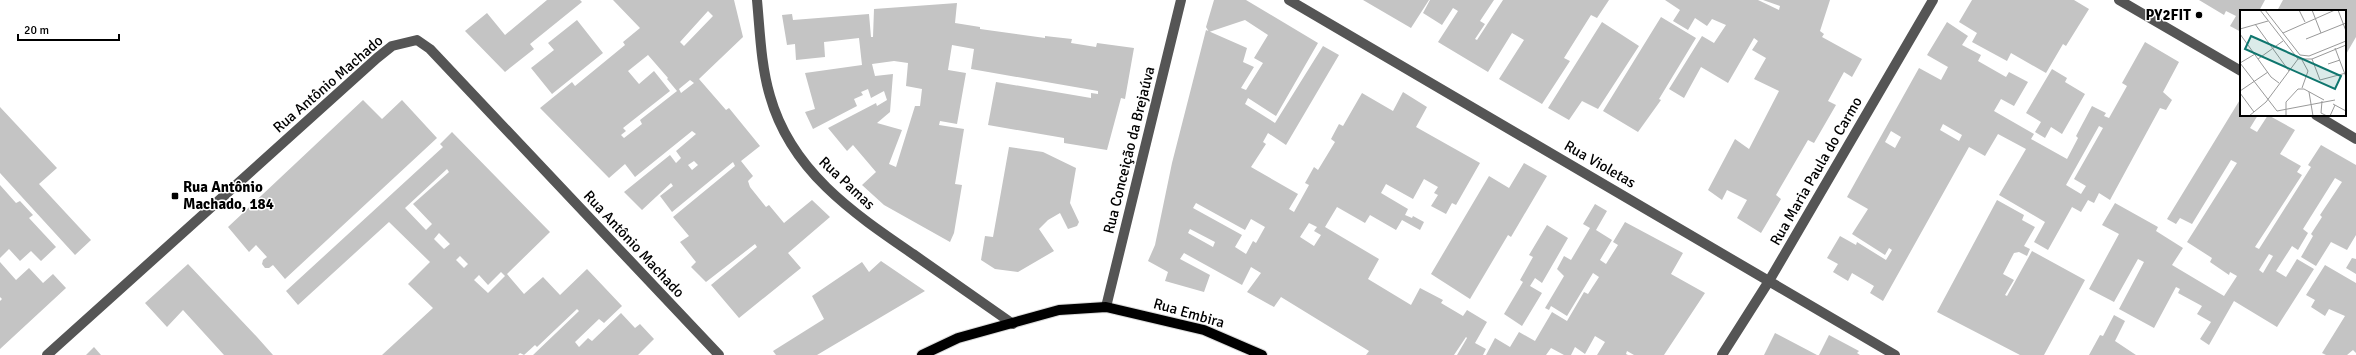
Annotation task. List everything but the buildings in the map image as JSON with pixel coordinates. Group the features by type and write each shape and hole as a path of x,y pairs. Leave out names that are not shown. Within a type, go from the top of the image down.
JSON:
{"main road":[{"name":"Rua Embira","path":"922,355 958,338 1013,324 1059,310 1106,307 1204,330 1262,355"}],"street":[{"name":"Rua Pamas","path":"757,0 762,52 770,96 796,154 824,186 857,215 1013,324"},
{"name":"Rua Conceição da Brejaúva","path":"1106,307 1181,0"},
{"name":"Rua Violetas","path":"1289,0 1895,355"},
{"name":"Rua Maria Paula do Carmo","path":"1722,355 1768,281 1934,0"},
{"path":"2119,0 2240,70"},
{"name":"Rua Antônio Machado","path":"47,355 377,58 392,46 417,40 430,49 719,355"},
{"path":"2318,116 2356,139"}],"place":[{"name":"PY2FIT","path":"2199,15"},
{"name":"Rua Antônio Machado, 184","path":"175,196"}]}
